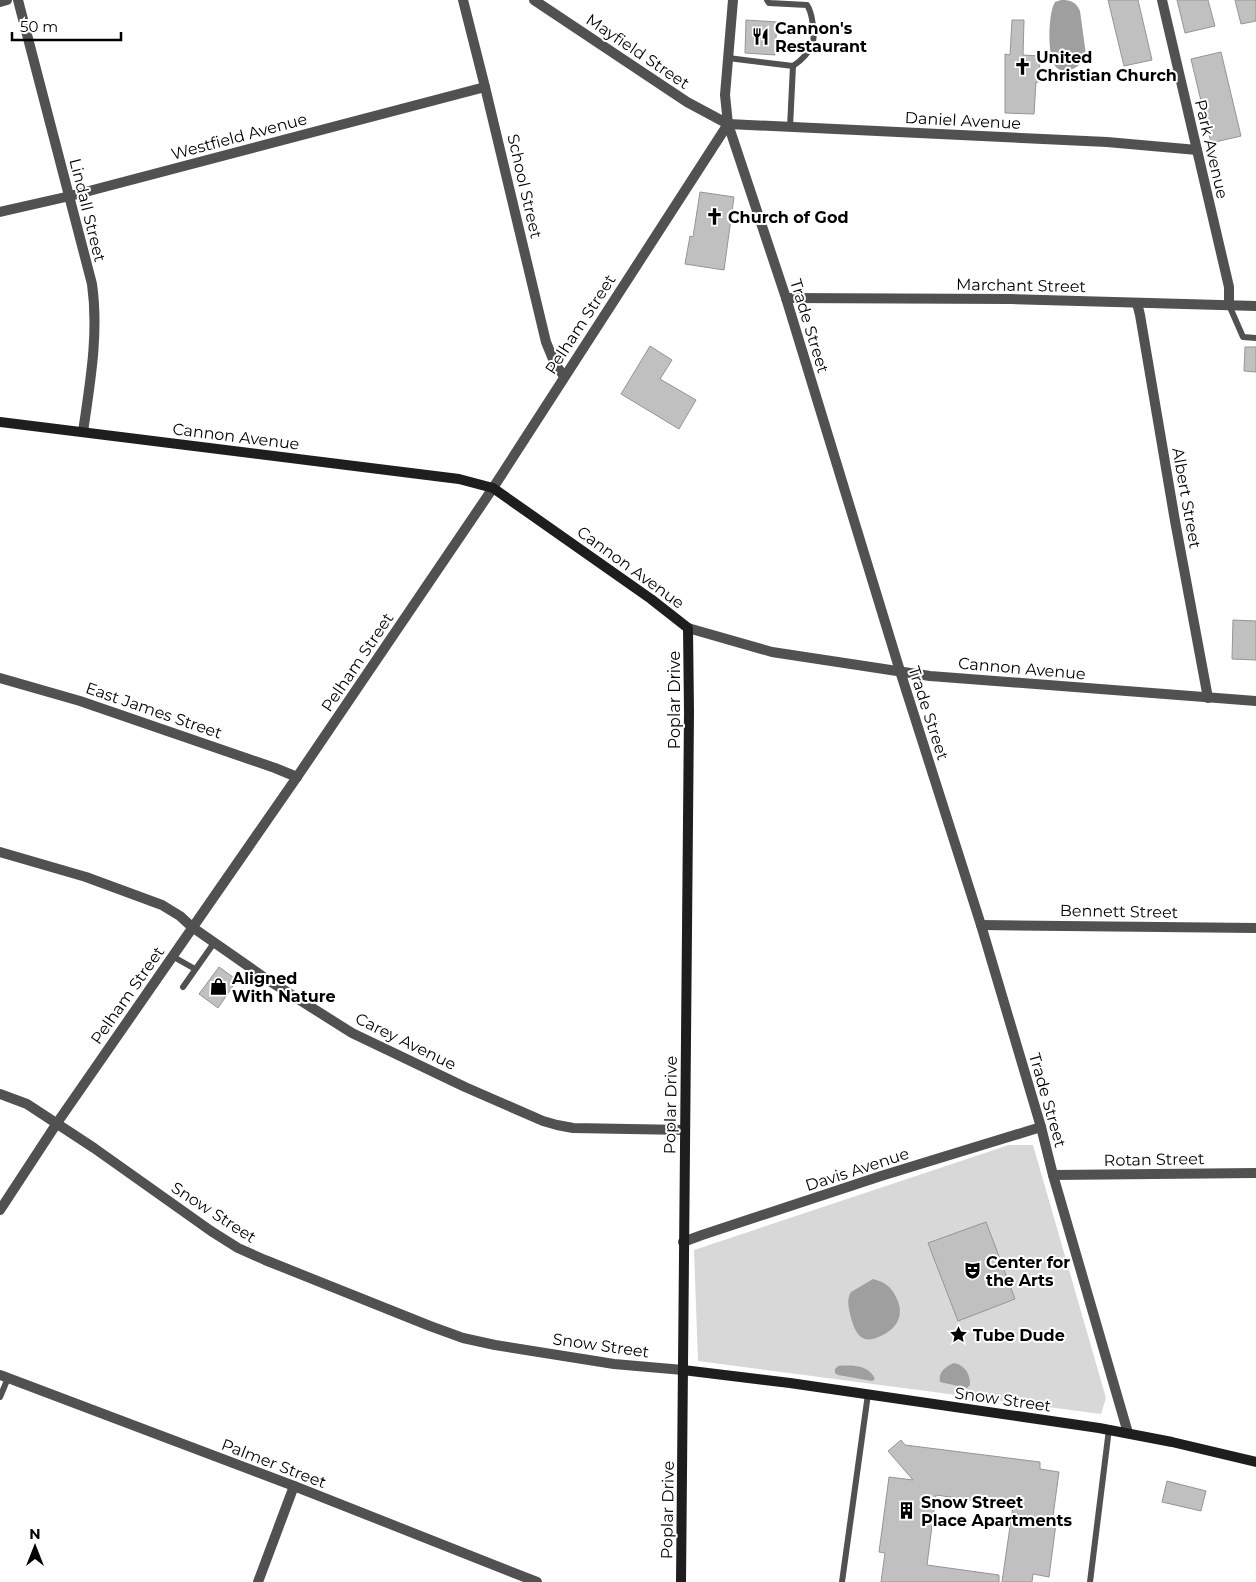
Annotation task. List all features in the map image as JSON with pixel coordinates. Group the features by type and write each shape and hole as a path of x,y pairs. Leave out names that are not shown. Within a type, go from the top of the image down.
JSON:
{"street":[{"path":"0,2 7,0"},
{"name":"Lindall Street","path":"18,0 92,284 96,329 83,432"},
{"name":"School Street","path":"463,0 486,86 546,342 555,364 564,376"},
{"name":"Mayfield Street","path":"534,0 687,102 728,124"},
{"name":"Trade Street","path":"733,0 725,95 728,124 786,298 900,671 981,925 1128,1433"},
{"name":"Park Avenue","path":"1162,0 1229,287 1229,305"},
{"name":"Westfield Avenue","path":"0,212 70,196 486,86"},
{"name":"Daniel Avenue","path":"728,124 1107,142 1197,150"},
{"name":"Pelham Street","path":"0,1210 57,1123 297,778 493,488 728,124"},
{"name":"Marchant Street","path":"786,298 992,299 1256,306"},
{"name":"Albert Street","path":"1137,303 1208,698"},
{"name":"Cannon Avenue","path":"0,422 459,480 493,488 652,599 688,628 772,652 940,677 1256,701"},
{"name":"Poplar Drive","path":"681,1582 689,722 688,628"},
{"name":"East James Street","path":"0,678 80,701 275,768 297,778"},
{"name":"Carey Avenue","path":"0,852 86,877 162,905 300,1001 352,1032 465,1087 543,1121 573,1128 685,1130"},
{"name":"Bennett Street","path":"981,925 1256,928"},
{"name":"Snow Street","path":"0,1094 27,1104 57,1123 238,1248 463,1338 614,1364 683,1370 868,1394 1109,1429 1256,1462"},
{"name":"Davis Avenue","path":"684,1242 868,1180 1041,1127"},
{"name":"Rotan Street","path":"1053,1176 1256,1173"},
{"name":"Palmer Street","path":"4,1376 294,1486 537,1582"},
{"path":"258,1582 294,1486"}],"lane":[{"path":"728,58 793,66 801,61 813,42 811,11 807,5 769,3 767,0"},
{"path":"790,127 793,66"},
{"path":"1229,305 1243,337 1256,338"},
{"path":"183,987 214,943"},
{"path":"172,956 195,969"},
{"path":"0,1396 4,1376"},
{"path":"842,1582 868,1394"},
{"path":"1090,1582 1109,1429"}],"shaded area":[{"path":"1061,0 1073,2 1080,11 1086,55 1081,63 1068,71 1055,66 1052,61 1050,44 1050,24 1053,7 1055,2"},
{"path":"1009,1145 1033,1145 1106,1398 1101,1414 698,1361 694,1250"},
{"path":"873,1279 884,1283 892,1290 900,1310 894,1327 876,1338 866,1339 860,1336 854,1327 848,1304 851,1292"},
{"path":"954,1363 962,1366 968,1374 970,1385 967,1388 940,1382 940,1375 943,1370"},
{"path":"838,1366 864,1368 875,1379 872,1381 838,1375 835,1373 835,1369"}],"building":[{"path":"1108,0 1138,0 1152,60 1124,66"},
{"path":"1177,0 1208,0 1215,26 1185,33"},
{"path":"1235,0 1256,0 1256,21 1241,24"},
{"name":"Cannon's Restaurant","path":"746,20 777,22 775,55 745,53"},
{"name":"United Christian Church","path":"1012,20 1024,20 1023,55 1040,56 1039,82 1036,82 1034,114 1005,113 1005,54 1010,55"},
{"path":"1221,52 1241,136 1211,143 1191,59"},
{"name":"Church of God","path":"700,192 734,197 724,270 685,264 690,236 693,237"},
{"path":"650,346 672,360 660,379 696,400 679,429 621,394"},
{"path":"1245,347 1256,347 1256,372 1244,371"},
{"path":"1233,620 1256,621 1256,660 1232,659"},
{"name":"Aligned With Nature","path":"219,967 237,980 218,1008 199,994"},
{"name":"Center for the Arts","path":"986,1222 1015,1299 958,1321 928,1243"},
{"name":"Snow Street Place Apartments","path":"901,1440 905,1445 1040,1462 1040,1469 1059,1472 1053,1516 1057,1516 1049,1577 1033,1574 1032,1582 1002,1582 1013,1506 936,1495 927,1565 999,1575 999,1582 881,1582 885,1553 879,1552 889,1477 913,1480 888,1451"},
{"path":"1167,1481 1206,1491 1201,1511 1162,1502"}],"place":[{"name":"Cannon's Restaurant","path":"761,37"},
{"name":"United Christian Church","path":"1022,66"},
{"name":"Church of God","path":"714,217"},
{"name":"Aligned With Nature","path":"218,987"},
{"name":"Center for the Arts","path":"972,1271"},
{"name":"Tube Dude","path":"959,1335"},
{"name":"Snow Street Place Apartments","path":"907,1511"}]}
